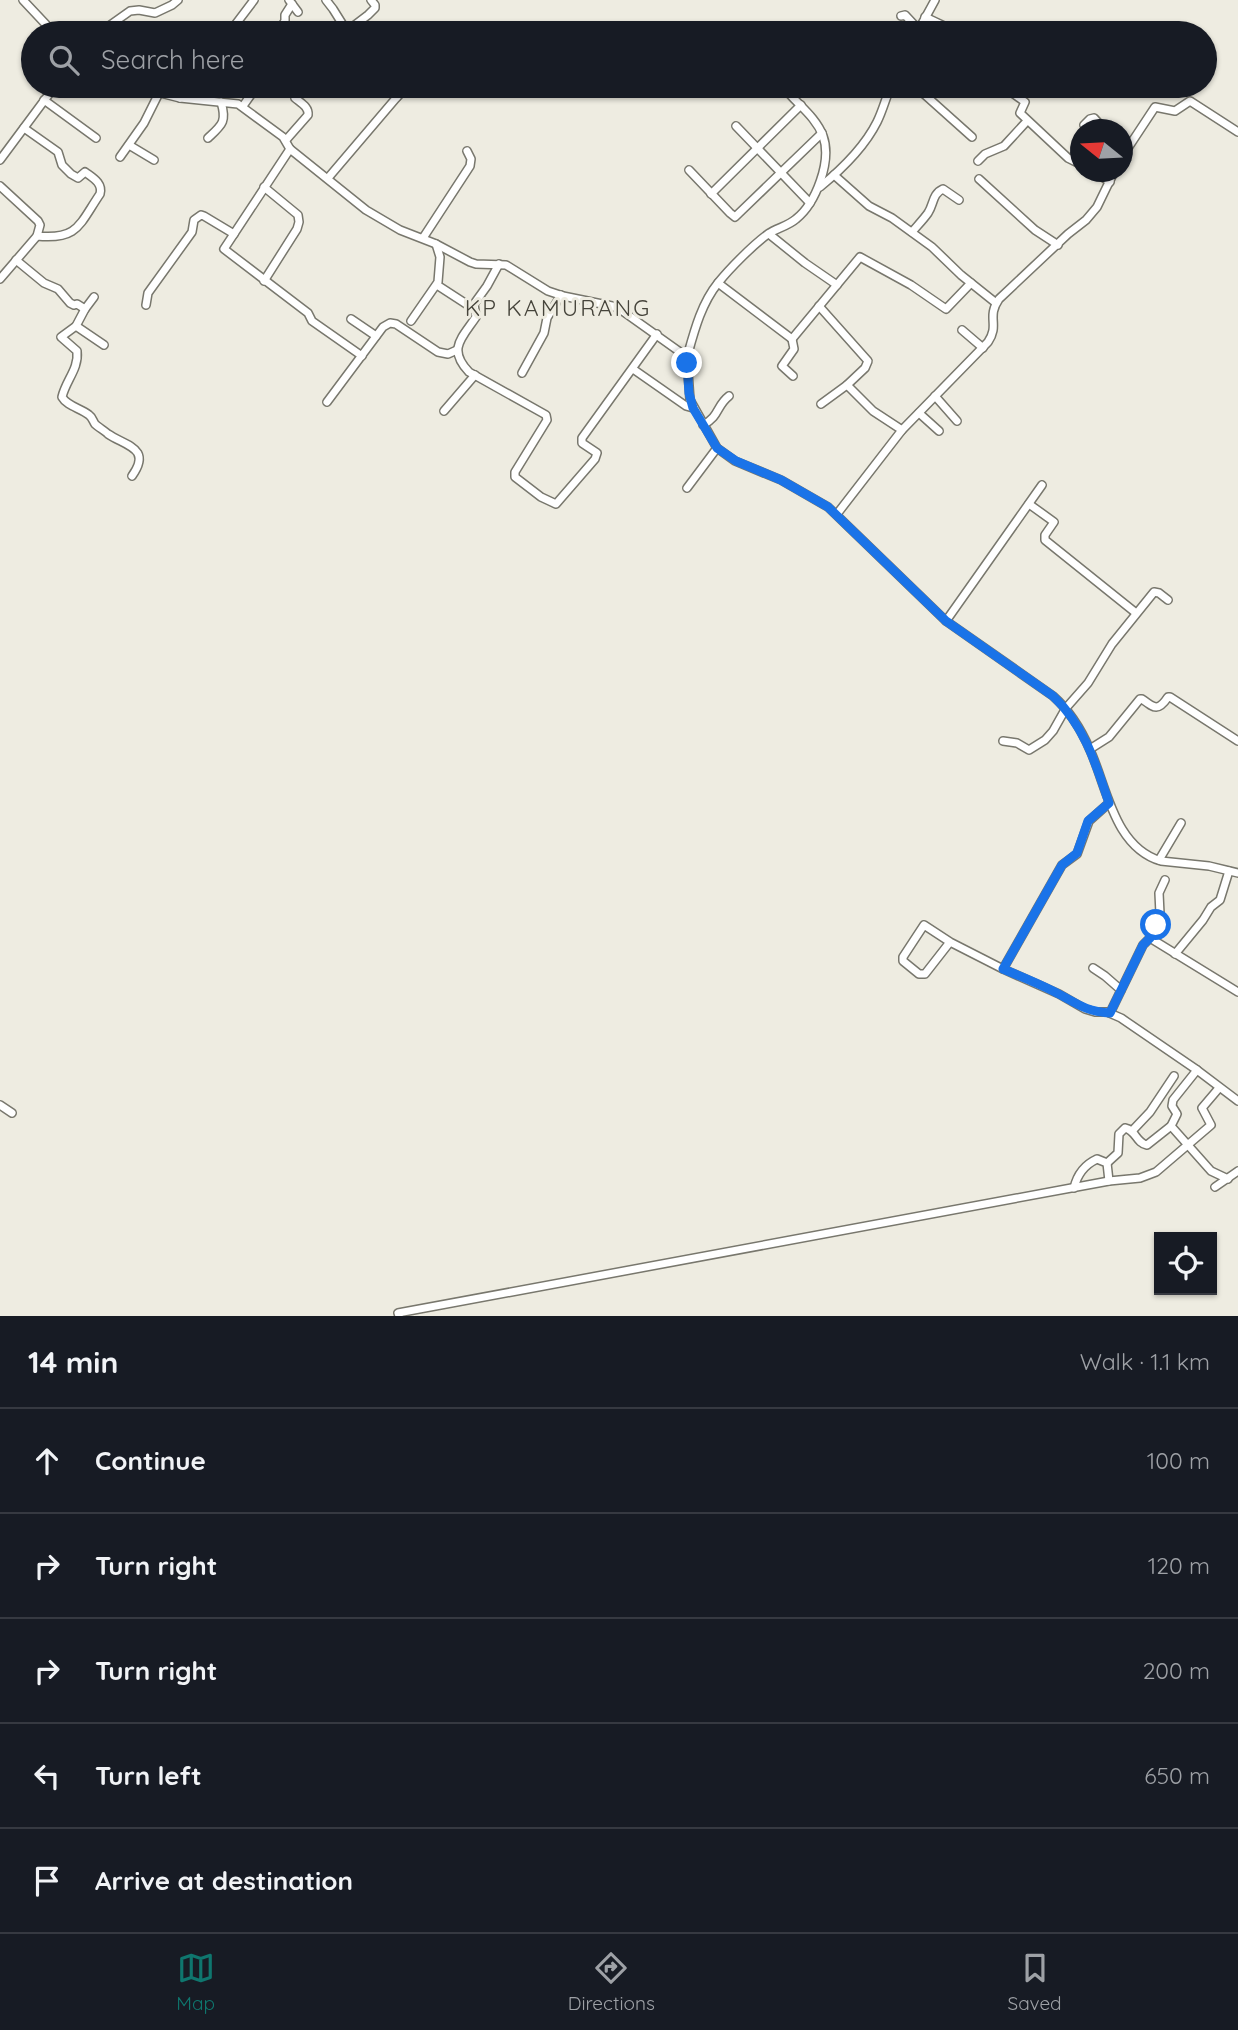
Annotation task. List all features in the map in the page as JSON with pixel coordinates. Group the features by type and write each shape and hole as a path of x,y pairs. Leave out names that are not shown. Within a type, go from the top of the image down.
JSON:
{"street":[{"path":"23,0 43,21"},
{"path":"116,21 130,11 155,13 178,0"},
{"path":"238,21 254,0"},
{"path":"326,0 341,21"},
{"path":"360,21 373,10 375,5 371,0"},
{"path":"923,21 935,0"},
{"path":"290,2 298,12"},
{"path":"285,21 290,2"},
{"path":"901,16 905,15 910,21"},
{"path":"925,17 933,21"},
{"path":"120,157 144,123 156,98"},
{"path":"176,98 229,102 243,106 286,140 290,149 381,220 470,262 513,268 548,291 612,306 657,334 687,357"},
{"path":"243,106 249,98"},
{"path":"286,140 308,115 308,109 295,98"},
{"path":"328,178 396,98"},
{"path":"794,98 822,133 824,160 820,188"},
{"path":"887,98 869,137 858,152 820,188 805,211 752,247 718,283 702,309 687,357 689,393 693,408 717,448 736,461 807,494 837,514 946,621 1066,708 1090,749 1109,803 1129,837 1146,853 1159,860 1234,872 1220,900 1210,907 1203,920 1175,954"},
{"path":"928,98 972,137"},
{"path":"1019,98 1025,102 1020,112 1027,121 1053,141 1070,159"},
{"path":"0,160 44,100 96,138"},
{"path":"1133,139 1155,107 1175,111 1190,101 1238,132"},
{"path":"208,138 223,123 225,116 221,102"},
{"path":"711,194 801,105"},
{"path":"978,161 985,154 1004,146 1027,121"},
{"path":"736,125 810,203"},
{"path":"24,128 58,152 62,164 71,174 78,178 85,172 101,187 100,194 75,230 57,237 37,236"},
{"path":"689,170 731,215 737,216 822,133"},
{"path":"129,145 154,160"},
{"path":"290,149 224,249 308,313 317,325 362,356"},
{"path":"422,238 470,166 471,159 467,151"},
{"path":"834,175 869,206 882,211 932,247 971,284 996,303"},
{"path":"979,179 1035,230 1058,246"},
{"path":"837,514 902,430 992,338 995,328 991,316 996,303 1092,213 1110,182"},
{"path":"0,186 38,222 40,230 0,279"},
{"path":"264,187 298,215 299,222 264,281"},
{"path":"912,232 929,211 939,191 943,189 959,200"},
{"path":"146,305 148,293 191,232 194,220 204,216 234,234"},
{"path":"769,234 804,264 836,285"},
{"path":"411,321 440,277 440,257 436,244"},
{"path":"792,339 860,257 911,285 946,309 971,284"},
{"path":"16,260 44,283 58,289 70,303 85,309"},
{"path":"499,264 474,304 476,317 460,338 457,350 463,366 475,375 547,415 547,420 515,472 515,477 541,497 556,504 595,459 597,453 582,443 581,439 657,334"},
{"path":"718,283 792,339 794,349 782,366 793,376"},
{"path":"437,285 474,309"},
{"path":"522,373 544,333 547,318 561,295"},
{"path":"94,297 76,326 61,337 77,351 78,357 63,392 63,400 90,416 94,423 110,435 132,445 139,460 138,469 132,476"},
{"path":"819,306 868,361 865,368 847,385 821,404"},
{"path":"351,319 376,336"},
{"path":"327,402 384,326 393,323 438,352 448,354 457,350"},
{"path":"76,326 104,345"},
{"path":"962,330 983,348"},
{"path":"634,369 686,406 693,408"},
{"path":"444,411 475,375"},
{"path":"847,385 873,411 902,430"},
{"path":"703,425 712,420 729,396"},
{"path":"934,396 957,421"},
{"path":"919,413 939,431"},
{"path":"687,488 717,448"},
{"path":"946,621 1042,485"},
{"path":"1030,504 1054,522 1045,535 1045,540 1136,613"},
{"path":"1003,741 1017,743 1029,750 1045,740 1136,613 1154,593 1159,593 1168,600"},
{"path":"1090,749 1109,737 1137,701 1142,699 1158,707 1168,697 1238,741"},
{"path":"1003,969 1062,865 1077,853 1086,825 1109,803"},
{"path":"1159,860 1181,823"},
{"path":"1110,1013 1160,914 1159,893 1165,880"},
{"path":"950,942 925,974 922,975 902,961 924,925 950,942 1085,1009 1110,1013 1142,1031 1238,1101"},
{"path":"1150,938 1238,992"},
{"path":"1093,968 1121,990"},
{"path":"1107,1163 1118,1153 1118,1139 1122,1130 1128,1128 1139,1142 1147,1145 1171,1126 1177,1114 1171,1106 1173,1101 1197,1070"},
{"path":"1132,1131 1150,1112 1174,1076"},
{"path":"398,1316 398,1313 1109,1181 1140,1178 1156,1172 1211,1125 1202,1108 1219,1088"},
{"path":"0,1105 12,1113"},
{"path":"1171,1126 1211,1171 1228,1179"},
{"path":"1074,1188 1086,1165 1097,1159 1107,1163"},
{"path":"1107,1163 1109,1181"},
{"path":"1215,1187 1238,1171"}],"district":[{"name":"KP KAMURANG","path":"558,308"}],"route":[{"path":"687,363 693,408 717,448 736,461 781,480 828,507 946,621 1053,696 1076,722 1090,749 1109,803 1086,825 1077,853 1062,865 1003,969 1043,986 1085,1009 1110,1013 1143,945 1156,925"}]}
